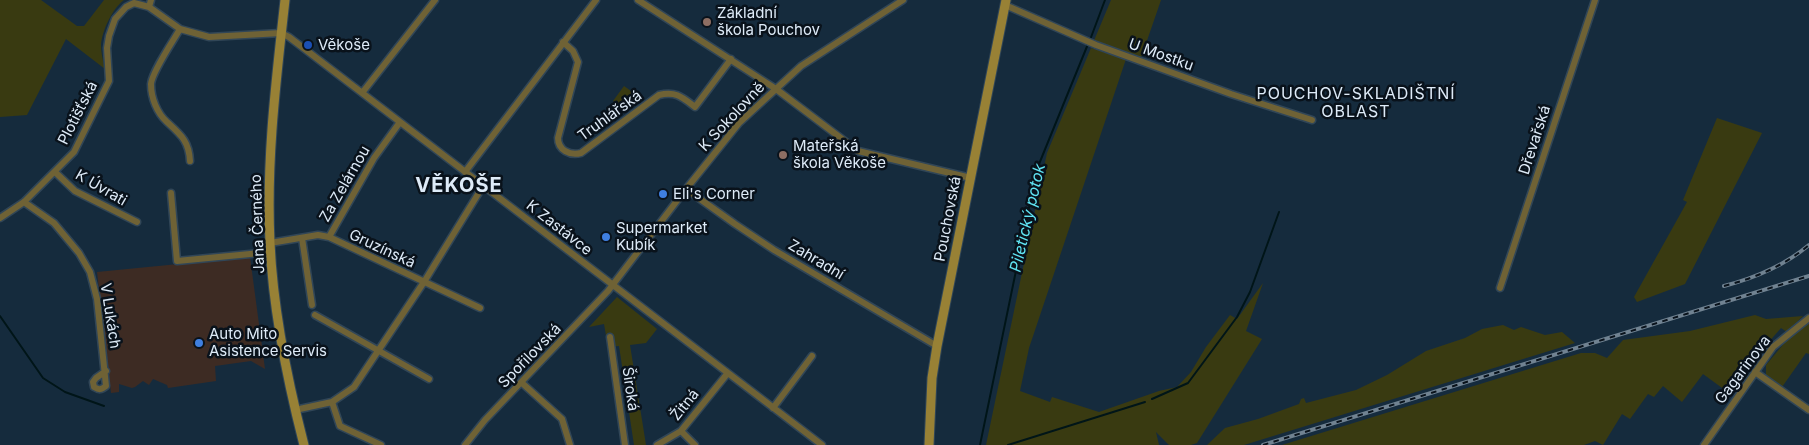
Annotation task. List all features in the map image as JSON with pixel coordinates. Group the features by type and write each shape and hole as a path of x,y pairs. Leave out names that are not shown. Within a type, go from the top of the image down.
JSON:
{"street":[{"name":"Jana Černého","path":"284,0 270,139 270,247 283,355 304,445"},
{"path":"362,92 436,0"},
{"path":"465,172 596,0"},
{"path":"638,0 776,88 858,151 970,178"},
{"name":"K Sokolovně","path":"612,286 739,123 801,66 903,0"},
{"name":"Dřevařská","path":"1500,288 1595,0"},
{"name":"Plotišťská","path":"0,218 24,202 74,152 109,80 107,48 109,36 115,19 126,6 134,3 150,4 180,30 208,37 281,33"},
{"name":"U Mostku","path":"1006,3 1096,45 1231,94 1312,120"},
{"name":"Pouchovská","path":"928,445 932,378 937,346 1006,3"},
{"path":"180,30 164,54 151,83 155,107 186,142 190,150 190,161"},
{"name":"K Zastávce","path":"281,33 289,36 612,286 822,445"},
{"name":"Truhlářská","path":"564,42 573,51 578,62 558,143 568,153 575,154 660,95 670,92 695,106 731,59"},
{"name":"Za Zelárnou","path":"172,193 177,261 270,247 318,235 329,237 374,158 400,122"},
{"name":"K Úvrati","path":"54,172 75,191 137,222"},
{"name":"Gruzínská","path":"295,410 332,402 354,387 424,282 483,186"},
{"name":"Zahradní","path":"686,189 774,250 937,346"},
{"name":"V Lukách","path":"24,202 54,223 79,253 90,272 97,299 106,371"},
{"name":"Gruzínská","path":"329,237 480,308"},
{"path":"302,238 312,305"},
{"name":"Spořilovská","path":"465,445 484,420 594,308 612,286"},
{"path":"315,315 429,379"},
{"name":"Gagarinova","path":"1704,445 1773,347 1809,318"},
{"name":"Široká","path":"610,337 626,445"},
{"path":"773,408 812,356"},
{"path":"1755,372 1809,410"},
{"name":"Žitná","path":"657,445 681,431 727,374"},
{"path":"522,383 562,419 570,445"},
{"path":"332,402 340,426 381,445"},
{"path":"681,431 695,445"}],"shaded area":[{"path":"0,0 41,0 77,26 84,26 104,0 124,0 108,21 103,33 101,48 105,69 66,39 27,115 0,117"},
{"path":"1111,0 1161,0 1141,58 1093,43"},
{"path":"1091,48 1126,59 1029,348 1020,391 1050,402 1052,397 1099,412 1159,391 1177,387 1191,372 1206,347 1230,315 1237,319 1263,283 1246,331 1262,339 1197,443 1191,445 1169,445 1156,432 1159,445 986,445 1047,153"},
{"path":"624,86 638,96 627,111 613,101"},
{"path":"1717,118 1762,133 1685,284 1637,302 1634,297 1687,202 1683,200"},
{"path":"250,257 265,369 251,361 215,366 216,381 168,388 167,385 153,379 149,385 143,381 132,388 119,384 119,392 111,393 97,272"},
{"path":"617,297 657,329 646,343 630,345 646,445 634,445 619,346 608,347 604,324 589,327"},
{"path":"1755,315 1766,319 1803,316 1787,332 1781,328 1747,367 1729,393 1703,374 1682,402 1663,386 1654,397 1648,394 1630,419 1622,414 1603,445 1595,441 1584,445 1282,445 1581,353 1595,353 1607,358 1623,340 1690,331"},
{"path":"1809,322 1809,354 1806,353 1782,387 1766,375 1766,365 1786,341"},
{"path":"1503,325 1514,330 1521,327 1545,335 1562,332 1575,343 1244,445 1207,445 1225,428 1258,419 1299,404 1301,399 1304,398 1306,403 1356,390 1387,375 1426,351 1465,338 1482,329"}],"waterway":[{"name":"Piletický potok","path":"1090,40 1105,0"},
{"name":"Piletický potok","path":"980,445 1037,169 1088,44"},
{"path":"1152,399 1188,383 1237,317 1250,292 1279,212"},
{"path":"0,316 43,378 65,392 104,406"},
{"path":"1008,445 1145,402"}],"railway":[{"path":"1724,286 1769,270 1790,259 1809,245"},
{"path":"1263,445 1809,276"}],"place":[{"name":"Základní škola Pouchov","path":"707,22"},
{"name":"Věkoše","path":"308,45"},
{"name":"Mateřská škola Věkoše","path":"783,155"},
{"name":"Eli's Corner","path":"663,194"},
{"name":"Supermarket Kubík","path":"606,237"},
{"name":"Auto Mito Asistence Servis","path":"199,343"}],"district":[{"name":"POUCHOV-SKLADIŠTNÍ OBLAST","path":"1356,103"},
{"name":"VĚKOŠE","path":"459,186"}]}
